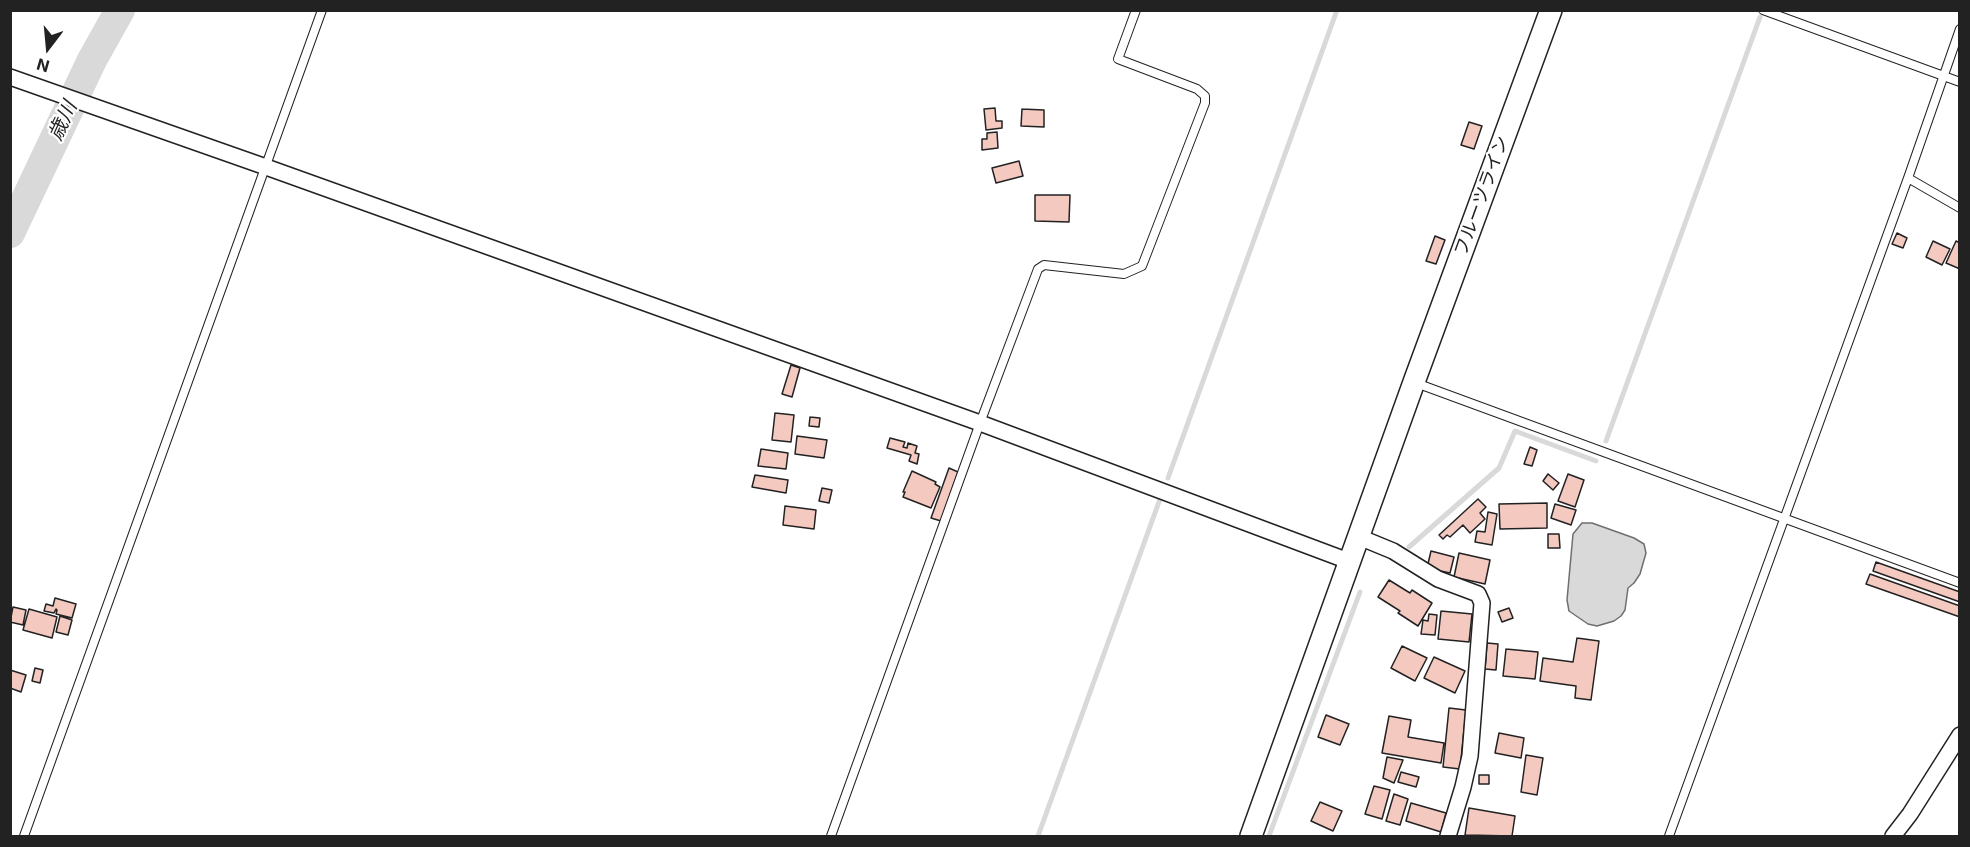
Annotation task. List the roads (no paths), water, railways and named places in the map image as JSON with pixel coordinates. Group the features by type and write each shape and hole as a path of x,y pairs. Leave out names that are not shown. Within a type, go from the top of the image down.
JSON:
{"street":[{"name":"フルーツライン","path":"1251,837 1414,382 1551,10"},
{"path":"10,77 980,423 1351,562"},
{"path":"1359,537 1393,551 1438,579 1478,594 1482,603 1470,756 1448,837"},
{"path":"1893,837 1959,735"}],"lane":[{"path":"24,837 322,10"},
{"path":"831,837 1038,269 1044,265 1124,274 1142,266 1197,126 1205,103 1206,96 1202,92 1118,59 1136,10"},
{"path":"1763,10 1959,82"},
{"path":"1670,837 1908,178 1959,29"},
{"path":"1908,178 1959,208"},
{"path":"1414,382 1959,583"}],"waterway":[{"name":"歳川","path":"10,233 92,60 120,10"},
{"path":"1168,478 1337,10"},
{"path":"1606,441 1760,17"},
{"path":"1409,547 1499,468 1515,431 1596,461"},
{"path":"1038,836 1160,499"},
{"path":"1269,836 1360,592"}]}
